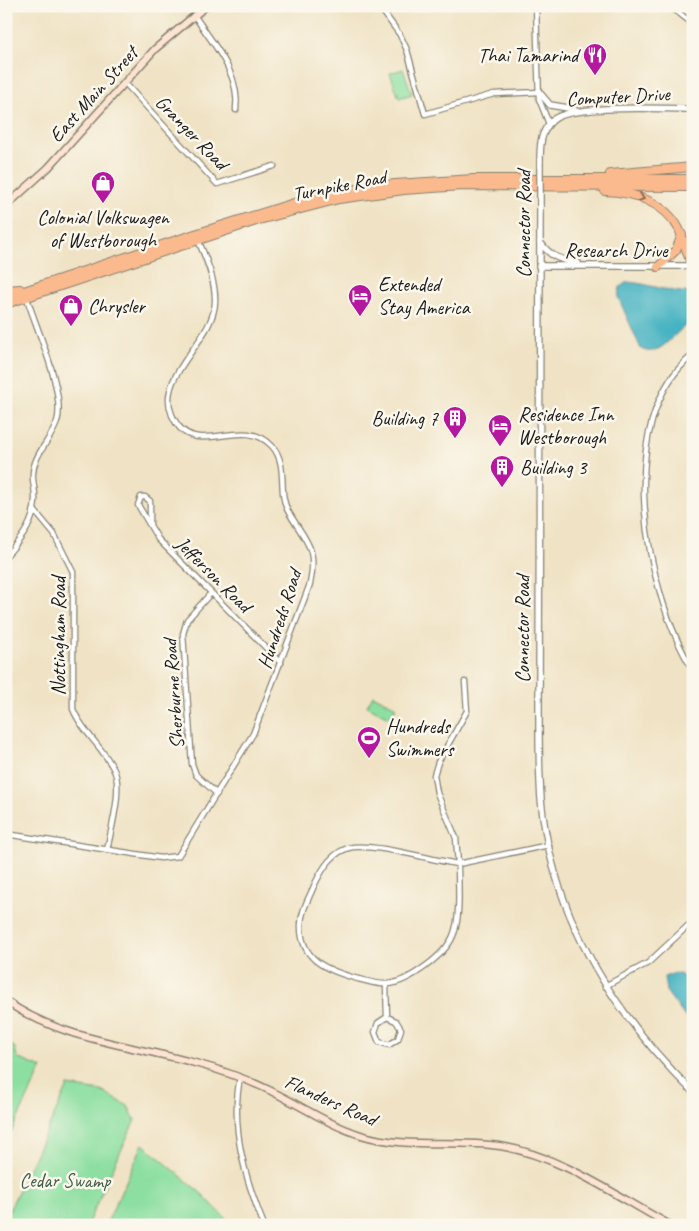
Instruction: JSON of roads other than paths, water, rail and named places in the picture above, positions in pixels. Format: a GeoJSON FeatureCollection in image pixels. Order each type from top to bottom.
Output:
{"type":"FeatureCollection","features":[{"type":"Feature","properties":{"kind":"highway"},"geometry":{"type":"LineString","coordinates":[[591,178],[603,174],[693,167]]}},
{"type":"Feature","properties":{"kind":"highway","name":"Turnpike Road"},"geometry":{"type":"LineString","coordinates":[[6,297],[294,203],[343,191],[394,184],[474,179],[693,179]]}},
{"type":"Feature","properties":{"kind":"highway","name":"Turnpike Road"},"geometry":{"type":"LineString","coordinates":[[6,304],[293,210],[377,193],[462,186],[693,187]]}},
{"type":"Feature","properties":{"kind":"highway"},"geometry":{"type":"LineString","coordinates":[[576,186],[590,190],[623,193],[650,201],[667,213],[682,235],[692,265]]}},
{"type":"Feature","properties":{"kind":"highway"},"geometry":{"type":"LineString","coordinates":[[658,267],[676,250],[682,235]]}},
{"type":"Feature","properties":{"kind":"highway"},"geometry":{"type":"LineString","coordinates":[[6,290],[34,288]]}},
{"type":"Feature","properties":{"kind":"main road","name":"East Main Street"},"geometry":{"type":"LineString","coordinates":[[6,206],[52,164],[88,127],[124,82],[163,41],[206,6]]}},
{"type":"Feature","properties":{"kind":"main road","name":"Flanders Road"},"geometry":{"type":"LineString","coordinates":[[6,1001],[30,1015],[68,1030],[195,1063],[240,1078],[362,1136],[407,1143],[498,1146],[532,1154],[577,1173],[670,1225]]}},
{"type":"Feature","properties":{"kind":"street"},"geometry":{"type":"LineString","coordinates":[[379,6],[403,42],[416,77],[425,114],[494,94],[539,92]]}},
{"type":"Feature","properties":{"kind":"street"},"geometry":{"type":"LineString","coordinates":[[536,6],[539,92],[541,107],[549,124]]}},
{"type":"Feature","properties":{"kind":"street"},"geometry":{"type":"LineString","coordinates":[[644,6],[662,8],[670,6],[693,24]]}},
{"type":"Feature","properties":{"kind":"street"},"geometry":{"type":"LineString","coordinates":[[194,15],[234,77],[237,89],[236,110]]}},
{"type":"Feature","properties":{"kind":"street","name":"Granger Road"},"geometry":{"type":"LineString","coordinates":[[124,82],[216,184],[274,166]]}},
{"type":"Feature","properties":{"kind":"street"},"geometry":{"type":"LineString","coordinates":[[539,92],[544,100],[554,107],[588,110]]}},
{"type":"Feature","properties":{"kind":"street","name":"Computer Drive"},"geometry":{"type":"LineString","coordinates":[[549,124],[561,114],[588,110],[693,109]]}},
{"type":"Feature","properties":{"kind":"street","name":"Connector Road"},"geometry":{"type":"LineString","coordinates":[[549,124],[541,138],[540,162],[538,720],[541,800],[548,845],[568,910],[605,986],[644,1042],[693,1092]]}},
{"type":"Feature","properties":{"kind":"street","name":"Hundreds Road"},"geometry":{"type":"LineString","coordinates":[[6,834],[161,858],[178,856],[253,734],[310,584],[312,562],[307,540],[283,501],[282,467],[279,456],[272,446],[253,435],[242,432],[208,439],[192,435],[178,425],[169,404],[173,382],[213,313],[214,291],[198,240]]}},
{"type":"Feature","properties":{"kind":"street"},"geometry":{"type":"LineString","coordinates":[[540,240],[551,255],[560,260],[592,266]]}},
{"type":"Feature","properties":{"kind":"street","name":"Research Drive"},"geometry":{"type":"LineString","coordinates":[[539,266],[658,267],[692,265]]}},
{"type":"Feature","properties":{"kind":"street"},"geometry":{"type":"LineString","coordinates":[[6,556],[28,528],[34,510],[33,473],[35,462],[57,422],[59,399],[27,298]]}},
{"type":"Feature","properties":{"kind":"street"},"geometry":{"type":"LineString","coordinates":[[693,355],[673,373],[661,396],[648,437],[645,477],[647,520],[655,573],[669,622],[693,670]]}},
{"type":"Feature","properties":{"kind":"street","name":"Jefferson Road"},"geometry":{"type":"LineString","coordinates":[[150,524],[150,501],[145,497],[141,497],[138,505],[158,539],[281,663]]}},
{"type":"Feature","properties":{"kind":"street","name":"Nottingham Road"},"geometry":{"type":"LineString","coordinates":[[34,510],[54,534],[73,572],[73,709],[78,719],[112,766],[117,781],[107,850]]}},
{"type":"Feature","properties":{"kind":"street","name":"Sherburne Road"},"geometry":{"type":"LineString","coordinates":[[211,593],[186,620],[183,634],[192,764],[196,775],[217,794]]}},
{"type":"Feature","properties":{"kind":"street"},"geometry":{"type":"LineString","coordinates":[[466,682],[467,711],[438,762],[434,775],[437,792],[456,838],[458,864],[456,924],[450,943],[443,951],[407,978],[386,985],[329,970],[310,956],[304,946],[301,924],[302,914],[324,868],[334,855],[345,849],[354,847],[458,864],[548,845]]}},
{"type":"Feature","properties":{"kind":"street"},"geometry":{"type":"LineString","coordinates":[[605,986],[648,963],[693,921]]}},
{"type":"Feature","properties":{"kind":"street"},"geometry":{"type":"LineString","coordinates":[[386,985],[387,1017]]}},
{"type":"Feature","properties":{"kind":"street"},"geometry":{"type":"LineString","coordinates":[[387,1017],[396,1022],[400,1029],[398,1039],[389,1045],[379,1042],[375,1032],[378,1022],[387,1017]]}},
{"type":"Feature","properties":{"kind":"street"},"geometry":{"type":"LineString","coordinates":[[240,1078],[236,1103],[241,1149],[252,1194],[264,1225]]}},
{"type":"Feature","properties":{"kind":"water"},"geometry":{"type":"Polygon","coordinates":[[[627,282],[676,291],[693,292],[693,321],[662,347],[648,351],[641,349],[618,297],[620,287],[627,282]]]}},
{"type":"Feature","properties":{"kind":"water"},"geometry":{"type":"Polygon","coordinates":[[[675,973],[682,975],[689,989],[693,1011],[693,1016],[690,1018],[685,1017],[666,991],[664,977],[675,973]]]}},
{"type":"Feature","properties":{"kind":"place","name":"Thai Tamarind"},"geometry":{"type":"Point","coordinates":[595,76]}},
{"type":"Feature","properties":{"kind":"place","name":"Colonial Volkswagen of Westborough"},"geometry":{"type":"Point","coordinates":[103,204]}},
{"type":"Feature","properties":{"kind":"place","name":"Extended Stay America"},"geometry":{"type":"Point","coordinates":[360,317]}},
{"type":"Feature","properties":{"kind":"place","name":"Chrysler"},"geometry":{"type":"Point","coordinates":[71,327]}},
{"type":"Feature","properties":{"kind":"place","name":"Building 7"},"geometry":{"type":"Point","coordinates":[455,439]}},
{"type":"Feature","properties":{"kind":"place","name":"Residence Inn Westborough"},"geometry":{"type":"Point","coordinates":[500,447]}},
{"type":"Feature","properties":{"kind":"place","name":"Building 3"},"geometry":{"type":"Point","coordinates":[502,488]}},
{"type":"Feature","properties":{"kind":"place","name":"Hundreds Swimmers"},"geometry":{"type":"Point","coordinates":[369,759]}},
{"type":"Feature","properties":{"kind":"park label","name":"Cedar Swamp"},"geometry":{"type":"Point","coordinates":[65,1180]}}]}
